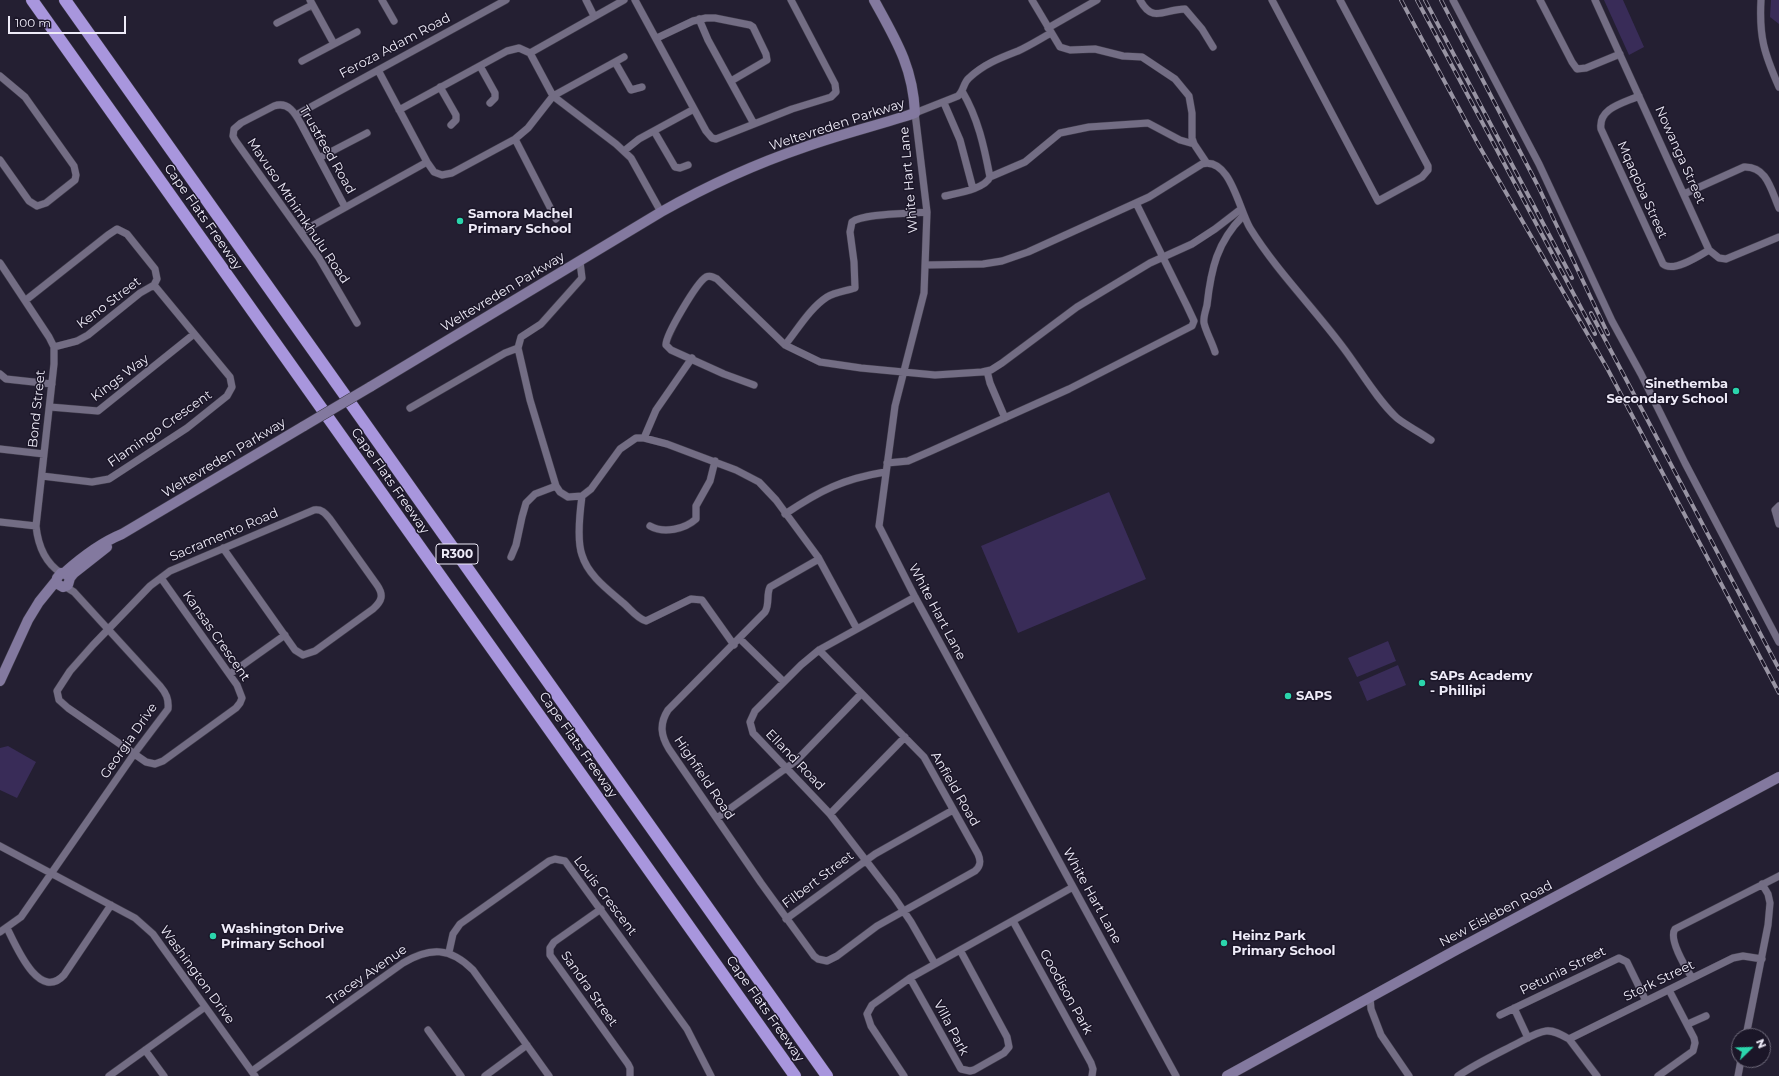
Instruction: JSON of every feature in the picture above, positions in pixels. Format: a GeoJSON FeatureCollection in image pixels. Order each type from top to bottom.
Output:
{"type":"FeatureCollection","features":[{"type":"Feature","properties":{"kind":"highway","name":"Cape Flats Freeway"},"geometry":{"type":"LineString","coordinates":[[32,0],[795,1076]]}},
{"type":"Feature","properties":{"kind":"highway","name":"Cape Flats Freeway"},"geometry":{"type":"LineString","coordinates":[[64,0],[827,1076]]}},
{"type":"Feature","properties":{"kind":"street"},"geometry":{"type":"LineString","coordinates":[[382,0],[394,21]]}},
{"type":"Feature","properties":{"kind":"street","name":"Feroza Adam Road"},"geometry":{"type":"LineString","coordinates":[[296,115],[506,0]]}},
{"type":"Feature","properties":{"kind":"street"},"geometry":{"type":"LineString","coordinates":[[586,0],[594,16]]}},
{"type":"Feature","properties":{"kind":"street"},"geometry":{"type":"LineString","coordinates":[[530,53],[624,0]]}},
{"type":"Feature","properties":{"kind":"street"},"geometry":{"type":"LineString","coordinates":[[635,0],[657,38],[706,131],[712,138],[721,138],[792,109],[831,96],[836,92],[835,84],[791,0]]}},
{"type":"Feature","properties":{"kind":"street"},"geometry":{"type":"LineString","coordinates":[[874,0],[905,58],[912,84],[915,113],[944,103],[958,96],[966,81],[983,67],[995,60],[1027,47],[1049,30],[1097,0]]}},
{"type":"Feature","properties":{"kind":"street"},"geometry":{"type":"LineString","coordinates":[[1032,0],[1060,47],[1070,50],[1095,49],[1123,56],[1142,57],[1175,79],[1189,96],[1192,113],[1191,132],[1194,144],[1206,162]]}},
{"type":"Feature","properties":{"kind":"street"},"geometry":{"type":"LineString","coordinates":[[1140,0],[1146,10],[1153,14],[1184,9],[1202,29],[1213,47]]}},
{"type":"Feature","properties":{"kind":"street"},"geometry":{"type":"LineString","coordinates":[[1272,0],[1378,201],[1422,177],[1428,170],[1428,166],[1340,0]]}},
{"type":"Feature","properties":{"kind":"street"},"geometry":{"type":"LineString","coordinates":[[1453,0],[1540,164],[1612,321],[1642,374],[1685,463],[1779,642]]}},
{"type":"Feature","properties":{"kind":"street"},"geometry":{"type":"LineString","coordinates":[[1540,0],[1577,69],[1586,68],[1620,54]]}},
{"type":"Feature","properties":{"kind":"street","name":"Nowanga Street"},"geometry":{"type":"LineString","coordinates":[[1595,0],[1709,250]]}},
{"type":"Feature","properties":{"kind":"street"},"geometry":{"type":"LineString","coordinates":[[1761,0],[1761,38],[1767,59],[1779,87]]}},
{"type":"Feature","properties":{"kind":"street"},"geometry":{"type":"LineString","coordinates":[[277,23],[312,2],[334,44]]}},
{"type":"Feature","properties":{"kind":"street"},"geometry":{"type":"LineString","coordinates":[[657,38],[699,19],[715,18],[750,25],[753,27],[763,47],[767,60],[731,81]]}},
{"type":"Feature","properties":{"kind":"street"},"geometry":{"type":"LineString","coordinates":[[699,19],[708,40],[754,124]]}},
{"type":"Feature","properties":{"kind":"street"},"geometry":{"type":"LineString","coordinates":[[302,61],[357,32]]}},
{"type":"Feature","properties":{"kind":"street"},"geometry":{"type":"LineString","coordinates":[[399,110],[480,66],[519,48],[530,53],[553,96],[624,151],[638,170],[661,212]]}},
{"type":"Feature","properties":{"kind":"street"},"geometry":{"type":"LineString","coordinates":[[378,70],[426,162],[434,172],[442,175],[452,173],[515,139],[528,128],[553,96],[624,57]]}},
{"type":"Feature","properties":{"kind":"street"},"geometry":{"type":"LineString","coordinates":[[615,62],[631,90],[642,87]]}},
{"type":"Feature","properties":{"kind":"street"},"geometry":{"type":"LineString","coordinates":[[480,66],[495,95],[490,103]]}},
{"type":"Feature","properties":{"kind":"street"},"geometry":{"type":"LineString","coordinates":[[0,76],[24,97],[74,166],[76,175],[75,180],[46,203],[37,206],[29,201],[0,160]]}},
{"type":"Feature","properties":{"kind":"street"},"geometry":{"type":"LineString","coordinates":[[440,87],[456,115],[456,120],[451,125]]}},
{"type":"Feature","properties":{"kind":"street"},"geometry":{"type":"LineString","coordinates":[[962,91],[970,105],[979,127],[990,177]]}},
{"type":"Feature","properties":{"kind":"street","name":"Mqaqoba Street"},"geometry":{"type":"LineString","coordinates":[[1639,96],[1609,110],[1602,119],[1601,130],[1663,264],[1667,267],[1674,267],[1709,250]]}},
{"type":"Feature","properties":{"kind":"street"},"geometry":{"type":"LineString","coordinates":[[944,103],[960,140],[973,189]]}},
{"type":"Feature","properties":{"kind":"street","name":"Trustfeed Road"},"geometry":{"type":"LineString","coordinates":[[233,132],[234,129],[241,123],[274,106],[279,104],[286,105],[296,115],[345,207]]}},
{"type":"Feature","properties":{"kind":"street"},"geometry":{"type":"LineString","coordinates":[[624,151],[632,144],[694,109]]}},
{"type":"Feature","properties":{"kind":"street","name":"Weltevreden Parkway"},"geometry":{"type":"LineString","coordinates":[[0,682],[34,610],[92,550],[108,540],[122,534],[370,387],[661,212],[722,181],[804,147],[915,113]]}},
{"type":"Feature","properties":{"kind":"street","name":"White Hart Lane"},"geometry":{"type":"LineString","coordinates":[[915,113],[927,212],[924,293],[895,406],[886,463],[879,526],[915,597],[1176,1076]]}},
{"type":"Feature","properties":{"kind":"street"},"geometry":{"type":"LineString","coordinates":[[945,196],[973,189],[987,182],[990,177],[1025,162],[1060,133],[1089,127],[1148,123],[1176,138],[1194,144]]}},
{"type":"Feature","properties":{"kind":"street"},"geometry":{"type":"LineString","coordinates":[[654,131],[675,167],[680,168],[688,165]]}},
{"type":"Feature","properties":{"kind":"street","name":"Mavuso Mthimkhulu Road"},"geometry":{"type":"LineString","coordinates":[[233,132],[235,140],[327,270],[357,323]]}},
{"type":"Feature","properties":{"kind":"street"},"geometry":{"type":"LineString","coordinates":[[319,158],[367,133]]}},
{"type":"Feature","properties":{"kind":"street"},"geometry":{"type":"LineString","coordinates":[[515,139],[556,219]]}},
{"type":"Feature","properties":{"kind":"street"},"geometry":{"type":"LineString","coordinates":[[301,232],[426,162]]}},
{"type":"Feature","properties":{"kind":"street"},"geometry":{"type":"LineString","coordinates":[[926,265],[978,264],[1020,256],[1056,241],[1155,194],[1196,166],[1206,162],[1215,164],[1221,168],[1242,212],[1268,254],[1314,313],[1342,346],[1398,419],[1431,440]]}},
{"type":"Feature","properties":{"kind":"street"},"geometry":{"type":"LineString","coordinates":[[1684,194],[1744,167],[1751,167],[1757,168],[1764,175],[1779,208]]}},
{"type":"Feature","properties":{"kind":"street"},"geometry":{"type":"LineString","coordinates":[[1136,203],[1192,317],[1194,323],[1192,326]]}},
{"type":"Feature","properties":{"kind":"street"},"geometry":{"type":"LineString","coordinates":[[785,345],[806,318],[822,301],[833,294],[855,288],[854,262],[850,232],[852,222],[859,219],[873,217],[927,212]]}},
{"type":"Feature","properties":{"kind":"street"},"geometry":{"type":"LineString","coordinates":[[754,385],[724,374],[692,358],[671,350],[666,345],[666,341],[700,282],[709,276],[724,284],[785,345],[820,362],[904,373],[954,375],[987,371],[1002,363],[1077,307],[1163,256],[1200,239],[1242,212]]}},
{"type":"Feature","properties":{"kind":"street"},"geometry":{"type":"LineString","coordinates":[[1215,352],[1204,323],[1208,289],[1215,259],[1242,212]]}},
{"type":"Feature","properties":{"kind":"street"},"geometry":{"type":"LineString","coordinates":[[26,300],[108,234],[117,230],[127,234],[155,269],[157,279],[154,285]]}},
{"type":"Feature","properties":{"kind":"street"},"geometry":{"type":"LineString","coordinates":[[1709,250],[1719,258],[1726,259],[1779,237]]}},
{"type":"Feature","properties":{"kind":"street"},"geometry":{"type":"LineString","coordinates":[[580,262],[582,278],[540,324],[521,337],[518,348],[530,400],[556,486],[560,492],[568,497],[582,496],[591,489],[620,449],[636,438],[644,438],[715,461],[759,482],[768,490],[821,562],[857,629]]}},
{"type":"Feature","properties":{"kind":"street","name":"Bond Street"},"geometry":{"type":"LineString","coordinates":[[0,263],[44,326],[54,346],[50,408],[36,526],[40,548],[63,580]]}},
{"type":"Feature","properties":{"kind":"street","name":"Flamingo Crescent"},"geometry":{"type":"LineString","coordinates":[[42,476],[92,482],[109,478],[187,428],[227,396],[232,387],[230,377],[154,285]]}},
{"type":"Feature","properties":{"kind":"street","name":"Keno Street"},"geometry":{"type":"LineString","coordinates":[[54,346],[78,340],[88,335],[140,293],[154,285]]}},
{"type":"Feature","properties":{"kind":"street"},"geometry":{"type":"LineString","coordinates":[[886,463],[916,458],[1069,389],[1192,326],[1204,323]]}},
{"type":"Feature","properties":{"kind":"street","name":"Kings Way"},"geometry":{"type":"LineString","coordinates":[[50,408],[98,411],[194,334]]}},
{"type":"Feature","properties":{"kind":"street"},"geometry":{"type":"LineString","coordinates":[[410,408],[505,353],[518,348]]}},
{"type":"Feature","properties":{"kind":"street"},"geometry":{"type":"LineString","coordinates":[[644,438],[656,410],[692,358]]}},
{"type":"Feature","properties":{"kind":"street"},"geometry":{"type":"LineString","coordinates":[[987,371],[990,383],[1005,418]]}},
{"type":"Feature","properties":{"kind":"street"},"geometry":{"type":"LineString","coordinates":[[0,374],[6,378],[52,384]]}},
{"type":"Feature","properties":{"kind":"street"},"geometry":{"type":"LineString","coordinates":[[0,449],[44,454]]}},
{"type":"Feature","properties":{"kind":"street"},"geometry":{"type":"LineString","coordinates":[[650,526],[658,530],[669,530],[686,525],[696,519],[696,506],[710,481],[715,461]]}},
{"type":"Feature","properties":{"kind":"street"},"geometry":{"type":"LineString","coordinates":[[785,514],[817,494],[842,482],[856,477],[886,472]]}},
{"type":"Feature","properties":{"kind":"street"},"geometry":{"type":"LineString","coordinates":[[510,557],[516,545],[526,503],[535,494],[556,486]]}},
{"type":"Feature","properties":{"kind":"street"},"geometry":{"type":"LineString","coordinates":[[582,496],[579,542],[582,556],[600,583],[628,606],[640,619],[646,621],[691,599],[702,600],[737,642],[784,682]]}},
{"type":"Feature","properties":{"kind":"street"},"geometry":{"type":"LineString","coordinates":[[1779,506],[1775,510],[1779,524]]}},
{"type":"Feature","properties":{"kind":"street","name":"Sacramento Road"},"geometry":{"type":"LineString","coordinates":[[134,754],[63,704],[57,696],[59,686],[70,671],[141,595],[161,578],[182,565],[314,510],[321,510],[330,519],[377,585],[382,597],[373,609],[311,653],[303,655],[299,653],[285,635]]}},
{"type":"Feature","properties":{"kind":"street"},"geometry":{"type":"LineString","coordinates":[[0,522],[36,526]]}},
{"type":"Feature","properties":{"kind":"street"},"geometry":{"type":"LineString","coordinates":[[223,548],[285,635],[230,674]]}},
{"type":"Feature","properties":{"kind":"street","name":"Highfield Road"},"geometry":{"type":"LineString","coordinates":[[761,883],[664,741],[661,728],[664,716],[668,710],[737,642],[765,612],[768,608],[768,589],[770,586],[821,562]]}},
{"type":"Feature","properties":{"kind":"street","name":"Kansas Crescent"},"geometry":{"type":"LineString","coordinates":[[134,754],[151,764],[159,763],[236,708],[242,698],[241,692],[230,674],[161,578]]}},
{"type":"Feature","properties":{"kind":"street","name":"Georgia Drive"},"geometry":{"type":"LineString","coordinates":[[0,932],[21,918],[134,754],[168,709],[168,698],[160,686],[63,580]]}},
{"type":"Feature","properties":{"kind":"street","name":"Elland Road"},"geometry":{"type":"LineString","coordinates":[[915,597],[819,650],[755,711],[750,722],[753,733],[830,814],[904,911],[935,964]]}},
{"type":"Feature","properties":{"kind":"street","name":"Anfield Road"},"geometry":{"type":"LineString","coordinates":[[819,650],[924,757],[978,854],[980,863],[979,868],[904,911]]}},
{"type":"Feature","properties":{"kind":"street"},"geometry":{"type":"LineString","coordinates":[[717,818],[787,768],[861,694]]}},
{"type":"Feature","properties":{"kind":"street"},"geometry":{"type":"LineString","coordinates":[[830,814],[905,737]]}},
{"type":"Feature","properties":{"kind":"street","name":"New Eisleben Road"},"geometry":{"type":"LineString","coordinates":[[1227,1076],[1366,999],[1778,778]]}},
{"type":"Feature","properties":{"kind":"street","name":"Filbert Street"},"geometry":{"type":"LineString","coordinates":[[786,919],[865,860],[953,810]]}},
{"type":"Feature","properties":{"kind":"street","name":"Washington Drive"},"geometry":{"type":"LineString","coordinates":[[0,846],[135,918],[153,934],[254,1074]]}},
{"type":"Feature","properties":{"kind":"street","name":"Louis Crescent"},"geometry":{"type":"LineString","coordinates":[[450,952],[453,934],[460,924],[542,865],[555,859],[560,859],[569,864],[686,1029],[711,1076]]}},
{"type":"Feature","properties":{"kind":"street"},"geometry":{"type":"LineString","coordinates":[[1692,978],[1674,942],[1674,931],[1678,927],[1779,876]]}},
{"type":"Feature","properties":{"kind":"street","name":"Filbert Street"},"geometry":{"type":"LineString","coordinates":[[761,883],[814,956],[818,959],[827,961],[838,956],[877,926],[904,911]]}},
{"type":"Feature","properties":{"kind":"street"},"geometry":{"type":"LineString","coordinates":[[1748,1028],[1768,925],[1770,903],[1768,894],[1762,884]]}},
{"type":"Feature","properties":{"kind":"street"},"geometry":{"type":"LineString","coordinates":[[904,1076],[871,1026],[867,1014],[872,1005],[910,978],[1073,887]]}},
{"type":"Feature","properties":{"kind":"street"},"geometry":{"type":"LineString","coordinates":[[7,928],[33,972],[43,981],[52,983],[64,975],[111,905]]}},
{"type":"Feature","properties":{"kind":"street","name":"Sandra Street"},"geometry":{"type":"LineString","coordinates":[[601,909],[554,942],[550,948],[550,955],[628,1064],[630,1068],[630,1076]]}},
{"type":"Feature","properties":{"kind":"street","name":"Goodison Park"},"geometry":{"type":"LineString","coordinates":[[1013,921],[1091,1063],[1093,1069],[1092,1076]]}},
{"type":"Feature","properties":{"kind":"street","name":"Villa Park"},"geometry":{"type":"LineString","coordinates":[[910,978],[961,1069],[970,1071],[974,1070],[1004,1053],[1009,1047],[1007,1037],[960,950]]}},
{"type":"Feature","properties":{"kind":"street","name":"Tracey Avenue"},"geometry":{"type":"LineString","coordinates":[[254,1074],[403,963],[423,953],[433,951],[450,952]]}},
{"type":"Feature","properties":{"kind":"street"},"geometry":{"type":"LineString","coordinates":[[450,952],[473,970],[549,1076]]}},
{"type":"Feature","properties":{"kind":"street","name":"Stork Street"},"geometry":{"type":"LineString","coordinates":[[1569,1039],[1737,956],[1762,959]]}},
{"type":"Feature","properties":{"kind":"street","name":"Petunia Street"},"geometry":{"type":"LineString","coordinates":[[1500,1015],[1619,958],[1623,959],[1630,967],[1646,1001]]}},
{"type":"Feature","properties":{"kind":"street"},"geometry":{"type":"LineString","coordinates":[[1658,1076],[1693,1050],[1695,1043],[1688,1024],[1669,990]]}},
{"type":"Feature","properties":{"kind":"street"},"geometry":{"type":"LineString","coordinates":[[1366,999],[1381,1035],[1409,1076]]}},
{"type":"Feature","properties":{"kind":"street"},"geometry":{"type":"LineString","coordinates":[[109,1076],[205,1007]]}},
{"type":"Feature","properties":{"kind":"street","name":"Petunia Street"},"geometry":{"type":"LineString","coordinates":[[1514,1008],[1528,1038]]}},
{"type":"Feature","properties":{"kind":"street"},"geometry":{"type":"LineString","coordinates":[[1688,1024],[1706,1016]]}},
{"type":"Feature","properties":{"kind":"street"},"geometry":{"type":"LineString","coordinates":[[428,1030],[461,1076]]}},
{"type":"Feature","properties":{"kind":"street"},"geometry":{"type":"LineString","coordinates":[[1458,1076],[1481,1062],[1528,1038],[1542,1032],[1551,1031],[1564,1035],[1569,1039],[1597,1076]]}},
{"type":"Feature","properties":{"kind":"street"},"geometry":{"type":"LineString","coordinates":[[484,1076],[527,1045]]}},
{"type":"Feature","properties":{"kind":"street"},"geometry":{"type":"LineString","coordinates":[[145,1050],[164,1076]]}},
{"type":"Feature","properties":{"kind":"shaded area"},"geometry":{"type":"Polygon","coordinates":[[[1604,0],[1623,0],[1644,47],[1629,55],[1604,0]]]}},
{"type":"Feature","properties":{"kind":"shaded area"},"geometry":{"type":"Polygon","coordinates":[[[1771,0],[1779,0],[1779,24],[1770,17],[1771,0]]]}},
{"type":"Feature","properties":{"kind":"shaded area"},"geometry":{"type":"Polygon","coordinates":[[[1109,492],[1146,579],[1018,633],[981,546],[1109,492]]]}},
{"type":"Feature","properties":{"kind":"shaded area"},"geometry":{"type":"Polygon","coordinates":[[[1388,641],[1396,661],[1357,677],[1348,658],[1388,641]]]}},
{"type":"Feature","properties":{"kind":"shaded area"},"geometry":{"type":"Polygon","coordinates":[[[1398,665],[1406,685],[1367,701],[1359,682],[1398,665]]]}},
{"type":"Feature","properties":{"kind":"shaded area"},"geometry":{"type":"Polygon","coordinates":[[[8,746],[36,762],[17,798],[0,790],[0,748],[8,746]]]}},
{"type":"Feature","properties":{"kind":"railway"},"geometry":{"type":"LineString","coordinates":[[1401,0],[1478,144],[1607,368],[1779,693]]}},
{"type":"Feature","properties":{"kind":"railway"},"geometry":{"type":"LineString","coordinates":[[1417,0],[1595,334]]}},
{"type":"Feature","properties":{"kind":"railway"},"geometry":{"type":"LineString","coordinates":[[1425,0],[1572,278]]}},
{"type":"Feature","properties":{"kind":"railway"},"geometry":{"type":"LineString","coordinates":[[1441,0],[1538,186],[1608,334]]}},
{"type":"Feature","properties":{"kind":"railway"},"geometry":{"type":"LineString","coordinates":[[1591,313],[1779,669]]}},
{"type":"Feature","properties":{"kind":"place","name":"Samora Machel Primary School"},"geometry":{"type":"Point","coordinates":[460,221]}},
{"type":"Feature","properties":{"kind":"place","name":"Sinethemba Secondary School"},"geometry":{"type":"Point","coordinates":[1736,391]}},
{"type":"Feature","properties":{"kind":"place","name":"SAPs Academy - Phillipi"},"geometry":{"type":"Point","coordinates":[1422,683]}},
{"type":"Feature","properties":{"kind":"place","name":"SAPS"},"geometry":{"type":"Point","coordinates":[1288,696]}},
{"type":"Feature","properties":{"kind":"place","name":"Washington Drive Primary School"},"geometry":{"type":"Point","coordinates":[213,936]}},
{"type":"Feature","properties":{"kind":"place","name":"Heinz Park Primary School"},"geometry":{"type":"Point","coordinates":[1224,943]}}]}
